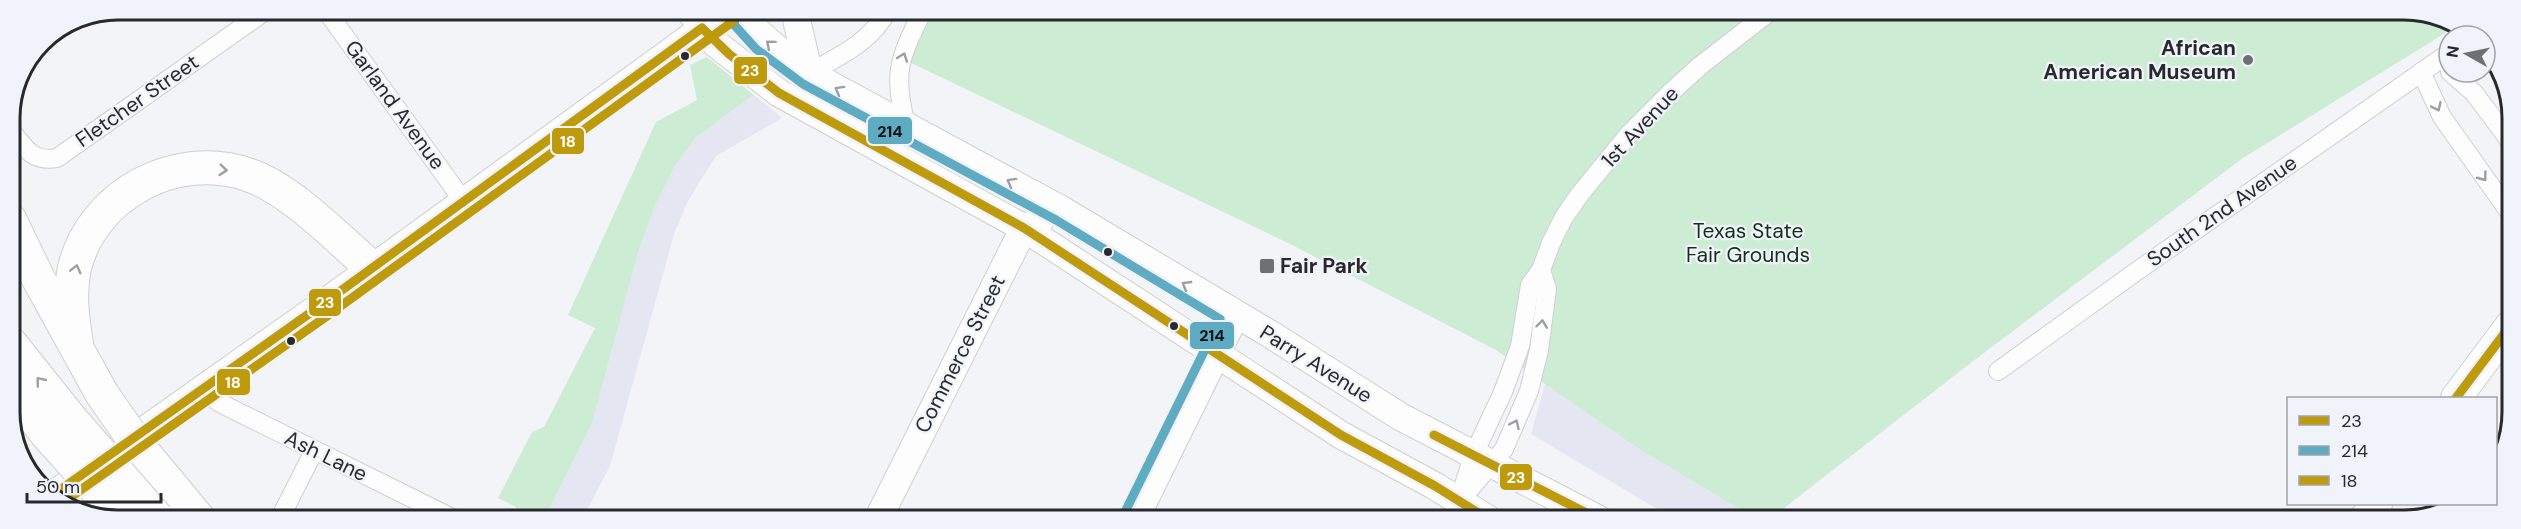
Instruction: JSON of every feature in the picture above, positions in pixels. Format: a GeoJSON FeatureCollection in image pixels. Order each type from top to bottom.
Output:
{"type":"FeatureCollection","features":[{"type":"Feature","properties":{"kind":"highway"},"geometry":{"type":"LineString","coordinates":[[77,347],[71,308],[74,270],[83,244],[94,224],[121,197],[139,183],[163,174],[193,168],[226,170],[249,175],[266,183],[299,206],[372,268]]}},
{"type":"Feature","properties":{"kind":"highway"},"geometry":{"type":"LineString","coordinates":[[20,241],[102,394],[140,447],[191,510]]}},
{"type":"Feature","properties":{"kind":"highway"},"geometry":{"type":"LineString","coordinates":[[20,364],[50,430],[98,508]]}},
{"type":"Feature","properties":{"kind":"highway"},"geometry":{"type":"LineString","coordinates":[[20,397],[115,510]]}},
{"type":"Feature","properties":{"kind":"highway"},"geometry":{"type":"LineString","coordinates":[[20,416],[50,430],[147,510]]}},
{"type":"Feature","properties":{"kind":"main road"},"geometry":{"type":"LineString","coordinates":[[60,490],[464,202],[695,20]]}},
{"type":"Feature","properties":{"kind":"main road"},"geometry":{"type":"LineString","coordinates":[[697,20],[729,54],[779,93],[1024,228],[1455,510]]}},
{"type":"Feature","properties":{"kind":"main road","name":"Parry Avenue"},"geometry":{"type":"LineString","coordinates":[[746,20],[764,40],[809,73],[1062,210],[1236,314],[1401,417],[1580,510]]}},
{"type":"Feature","properties":{"kind":"main road"},"geometry":{"type":"LineString","coordinates":[[797,20],[809,73]]}},
{"type":"Feature","properties":{"kind":"main road"},"geometry":{"type":"LineString","coordinates":[[1024,228],[1062,210]]}},
{"type":"Feature","properties":{"kind":"main road","name":"Commerce Street"},"geometry":{"type":"LineString","coordinates":[[883,510],[1024,228]]}},
{"type":"Feature","properties":{"kind":"main road"},"geometry":{"type":"LineString","coordinates":[[1139,510],[1236,314]]}},
{"type":"Feature","properties":{"kind":"main road"},"geometry":{"type":"LineString","coordinates":[[2457,397],[2502,337]]}},
{"type":"Feature","properties":{"kind":"street","name":"Fletcher Street"},"geometry":{"type":"LineString","coordinates":[[20,140],[34,156],[44,160],[57,158],[252,20]]}},
{"type":"Feature","properties":{"kind":"street","name":"Garland Avenue"},"geometry":{"type":"LineString","coordinates":[[333,20],[464,202]]}},
{"type":"Feature","properties":{"kind":"street"},"geometry":{"type":"LineString","coordinates":[[809,73],[863,42],[882,20]]}},
{"type":"Feature","properties":{"kind":"street"},"geometry":{"type":"LineString","coordinates":[[906,125],[900,99],[898,69],[920,20]]}},
{"type":"Feature","properties":{"kind":"street","name":"1st Avenue"},"geometry":{"type":"LineString","coordinates":[[1455,510],[1482,460],[1504,448],[1524,404],[1539,350],[1546,289],[1541,270],[1564,217],[1630,134],[1670,93],[1701,65],[1759,20]]}},
{"type":"Feature","properties":{"kind":"street","name":"South 2nd Avenue"},"geometry":{"type":"LineString","coordinates":[[1998,371],[2421,72],[2437,67]]}},
{"type":"Feature","properties":{"kind":"street"},"geometry":{"type":"LineString","coordinates":[[2421,72],[2442,117],[2502,202]]}},
{"type":"Feature","properties":{"kind":"street"},"geometry":{"type":"LineString","coordinates":[[2465,84],[2502,130]]}},
{"type":"Feature","properties":{"kind":"street","name":"Ash Lane"},"geometry":{"type":"LineString","coordinates":[[206,387],[218,402],[436,510]]}},
{"type":"Feature","properties":{"kind":"street"},"geometry":{"type":"LineString","coordinates":[[284,510],[314,451]]}},
{"type":"Feature","properties":{"kind":"shaded area"},"geometry":{"type":"Polygon","coordinates":[[[754,95],[782,118],[716,156],[700,181],[687,203],[674,234],[610,466],[587,510],[549,510],[592,424],[639,249],[655,206],[674,168],[695,138],[754,95]]]}},
{"type":"Feature","properties":{"kind":"shaded area"},"geometry":{"type":"Polygon","coordinates":[[[1545,384],[1636,447],[1741,510],[1659,510],[1531,434],[1545,384]]]}},
{"type":"Feature","properties":{"kind":"green space","name":"Texas State Fair Grounds"},"geometry":{"type":"Polygon","coordinates":[[[928,20],[2404,20],[2423,21],[2437,26],[2437,38],[2243,158],[1968,365],[1782,510],[1741,510],[1636,447],[1496,350],[1288,243],[909,62],[928,20]]]}},
{"type":"Feature","properties":{"kind":"green space"},"geometry":{"type":"Polygon","coordinates":[[[707,57],[754,95],[695,138],[674,168],[655,206],[639,249],[592,424],[549,510],[515,510],[516,507],[498,498],[532,432],[544,427],[595,328],[568,315],[656,122],[697,100],[690,65],[707,57]]]}},
{"type":"Feature","properties":{"kind":"transit line","name":"214"},"geometry":{"type":"LineString","coordinates":[[730,20],[756,49],[803,84],[1056,220],[1220,319],[1126,510]]}},
{"type":"Feature","properties":{"kind":"transit line","name":"18"},"geometry":{"type":"LineString","coordinates":[[71,497],[327,316],[735,20]]}},
{"type":"Feature","properties":{"kind":"transit line","name":"23"},"geometry":{"type":"LineString","coordinates":[[60,490],[320,306],[702,28],[729,54],[779,93],[1024,228],[1341,435],[1435,486],[1474,510]]}},
{"type":"Feature","properties":{"kind":"transit line","name":"23"},"geometry":{"type":"LineString","coordinates":[[2457,397],[2502,337]]}},
{"type":"Feature","properties":{"kind":"transit line","name":"23"},"geometry":{"type":"LineString","coordinates":[[1434,435],[1580,510]]}},
{"type":"Feature","properties":{"kind":"place","name":"African American Museum"},"geometry":{"type":"Point","coordinates":[2248,60]}},
{"type":"Feature","properties":{"kind":"place","name":"Fair Park"},"geometry":{"type":"Point","coordinates":[1267,266]}}]}
